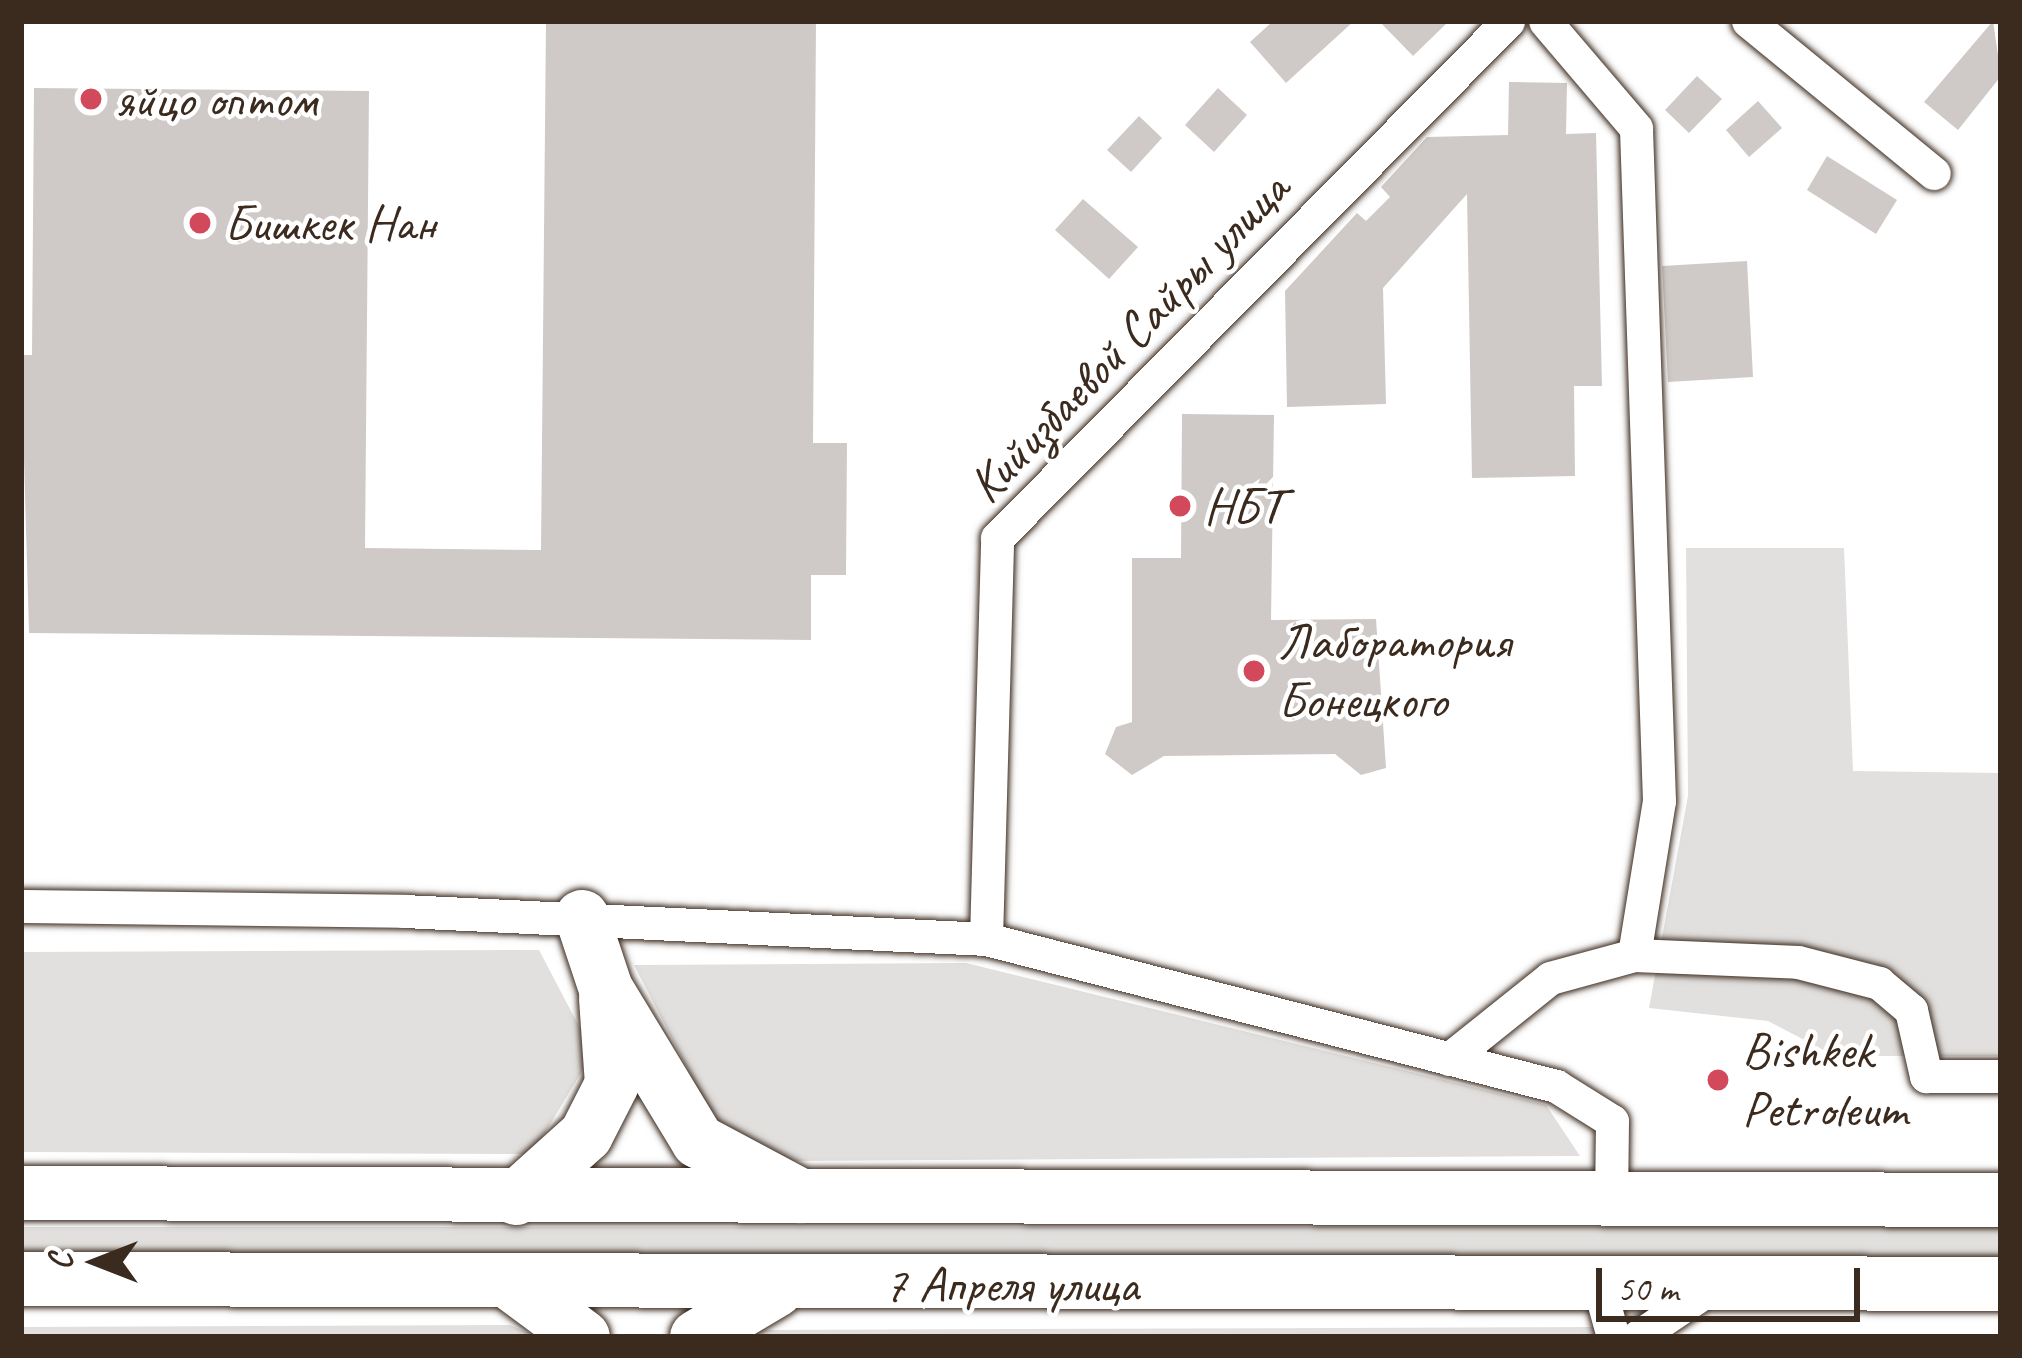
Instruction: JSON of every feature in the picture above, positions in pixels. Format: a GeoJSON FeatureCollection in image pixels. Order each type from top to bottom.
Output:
{"type":"FeatureCollection","features":[{"type":"Feature","properties":{"kind":"main road"},"geometry":{"type":"LineString","coordinates":[[582,917],[606,989],[698,1141],[807,1199]]}},
{"type":"Feature","properties":{"kind":"main road"},"geometry":{"type":"LineString","coordinates":[[516,1198],[586,1136],[612,1084],[606,989]]}},
{"type":"Feature","properties":{"kind":"main road","name":"7 Апреля улица"},"geometry":{"type":"LineString","coordinates":[[21,1192],[516,1198],[2001,1201]]}},
{"type":"Feature","properties":{"kind":"main road","name":"7 Апреля улица"},"geometry":{"type":"LineString","coordinates":[[21,1279],[513,1285],[2001,1284]]}},
{"type":"Feature","properties":{"kind":"main road"},"geometry":{"type":"LineString","coordinates":[[697,1337],[788,1284]]}},
{"type":"Feature","properties":{"kind":"main road"},"geometry":{"type":"LineString","coordinates":[[513,1285],[583,1337]]}},
{"type":"Feature","properties":{"kind":"street","name":"Кийизбаевой Сайры улица"},"geometry":{"type":"LineString","coordinates":[[986,939],[997,538],[1508,21]]}},
{"type":"Feature","properties":{"kind":"street"},"geometry":{"type":"LineString","coordinates":[[1545,21],[1636,128],[1659,801],[1634,955]]}},
{"type":"Feature","properties":{"kind":"street"},"geometry":{"type":"LineString","coordinates":[[1748,21],[1934,173]]}},
{"type":"Feature","properties":{"kind":"street"},"geometry":{"type":"LineString","coordinates":[[21,906],[582,917],[986,939],[1556,1086],[1612,1121],[1610,1200]]}},
{"type":"Feature","properties":{"kind":"street"},"geometry":{"type":"LineString","coordinates":[[1449,1059],[1550,978],[1634,955],[1798,962],[1879,982],[1911,1010],[1926,1076],[2001,1076]]}},
{"type":"Feature","properties":{"kind":"street"},"geometry":{"type":"LineString","coordinates":[[1637,1337],[1715,1284]]}},
{"type":"Feature","properties":{"kind":"street"},"geometry":{"type":"LineString","coordinates":[[1599,1286],[1613,1337]]}},
{"type":"Feature","properties":{"kind":"shaded area"},"geometry":{"type":"Polygon","coordinates":[[[1686,548],[1844,548],[1853,771],[2001,773],[2001,1056],[1835,1056],[1768,1021],[1649,1008],[1688,796],[1686,548]]]}},
{"type":"Feature","properties":{"kind":"shaded area"},"geometry":{"type":"Polygon","coordinates":[[[539,950],[593,1053],[532,1154],[21,1152],[21,952],[539,950]]]}},
{"type":"Feature","properties":{"kind":"shaded area"},"geometry":{"type":"Polygon","coordinates":[[[966,963],[1546,1105],[1580,1156],[785,1161],[724,1139],[634,965],[966,963]]]}},
{"type":"Feature","properties":{"kind":"shaded area"},"geometry":{"type":"Polygon","coordinates":[[[21,1227],[2001,1227],[2001,1259],[21,1260],[21,1227]]]}},
{"type":"Feature","properties":{"kind":"shaded area"},"geometry":{"type":"Polygon","coordinates":[[[510,1325],[538,1337],[21,1337],[21,1327],[510,1325]]]}},
{"type":"Feature","properties":{"kind":"shaded area"},"geometry":{"type":"Polygon","coordinates":[[[1595,1327],[1595,1337],[747,1337],[754,1330],[1595,1327]]]}},
{"type":"Feature","properties":{"kind":"building","name":"Бишкек Нан"},"geometry":{"type":"Polygon","coordinates":[[[546,21],[816,21],[813,443],[847,443],[846,575],[811,575],[811,640],[29,633],[21,355],[32,355],[34,88],[369,91],[365,548],[541,550],[546,21]]]}},
{"type":"Feature","properties":{"kind":"building"},"geometry":{"type":"Polygon","coordinates":[[[1273,21],[1354,21],[1286,83],[1250,42],[1273,21]]]}},
{"type":"Feature","properties":{"kind":"building"},"geometry":{"type":"Polygon","coordinates":[[[1379,21],[1449,21],[1413,56],[1379,21]]]}},
{"type":"Feature","properties":{"kind":"building"},"geometry":{"type":"Polygon","coordinates":[[[1993,21],[2001,76],[1958,130],[1924,102],[1993,21]]]}},
{"type":"Feature","properties":{"kind":"building"},"geometry":{"type":"Polygon","coordinates":[[[1697,76],[1722,99],[1689,133],[1665,110],[1697,76]]]}},
{"type":"Feature","properties":{"kind":"building"},"geometry":{"type":"Polygon","coordinates":[[[1509,82],[1567,83],[1566,134],[1596,133],[1602,386],[1574,386],[1575,476],[1472,478],[1467,194],[1383,288],[1386,404],[1287,407],[1285,291],[1357,213],[1366,221],[1390,197],[1381,187],[1427,137],[1508,135],[1509,82]]]}},
{"type":"Feature","properties":{"kind":"building"},"geometry":{"type":"Polygon","coordinates":[[[1218,88],[1247,115],[1214,152],[1185,125],[1218,88]]]}},
{"type":"Feature","properties":{"kind":"building"},"geometry":{"type":"Polygon","coordinates":[[[1758,101],[1782,128],[1749,157],[1726,130],[1758,101]]]}},
{"type":"Feature","properties":{"kind":"building"},"geometry":{"type":"Polygon","coordinates":[[[1139,116],[1162,138],[1131,172],[1107,150],[1139,116]]]}},
{"type":"Feature","properties":{"kind":"building"},"geometry":{"type":"Polygon","coordinates":[[[1827,156],[1897,200],[1876,234],[1807,190],[1827,156]]]}},
{"type":"Feature","properties":{"kind":"building"},"geometry":{"type":"Polygon","coordinates":[[[1083,199],[1138,247],[1109,279],[1055,230],[1083,199]]]}},
{"type":"Feature","properties":{"kind":"building"},"geometry":{"type":"Polygon","coordinates":[[[1747,261],[1753,377],[1668,382],[1662,266],[1747,261]]]}},
{"type":"Feature","properties":{"kind":"building","name":"Лаборатория Бонецкого"},"geometry":{"type":"Polygon","coordinates":[[[1182,414],[1274,415],[1271,620],[1376,619],[1386,768],[1361,775],[1335,754],[1164,756],[1132,775],[1105,754],[1116,727],[1132,722],[1132,558],[1181,558],[1182,414]]]}},
{"type":"Feature","properties":{"kind":"place","name":"яйцо оптом"},"geometry":{"type":"Point","coordinates":[91,99]}},
{"type":"Feature","properties":{"kind":"place","name":"Бишкек Нан"},"geometry":{"type":"Point","coordinates":[200,223]}},
{"type":"Feature","properties":{"kind":"place","name":"НБТ"},"geometry":{"type":"Point","coordinates":[1180,506]}},
{"type":"Feature","properties":{"kind":"place","name":"Лаборатория Бонецкого"},"geometry":{"type":"Point","coordinates":[1254,671]}},
{"type":"Feature","properties":{"kind":"place","name":"Bishkek Petroleum"},"geometry":{"type":"Point","coordinates":[1718,1080]}}]}
